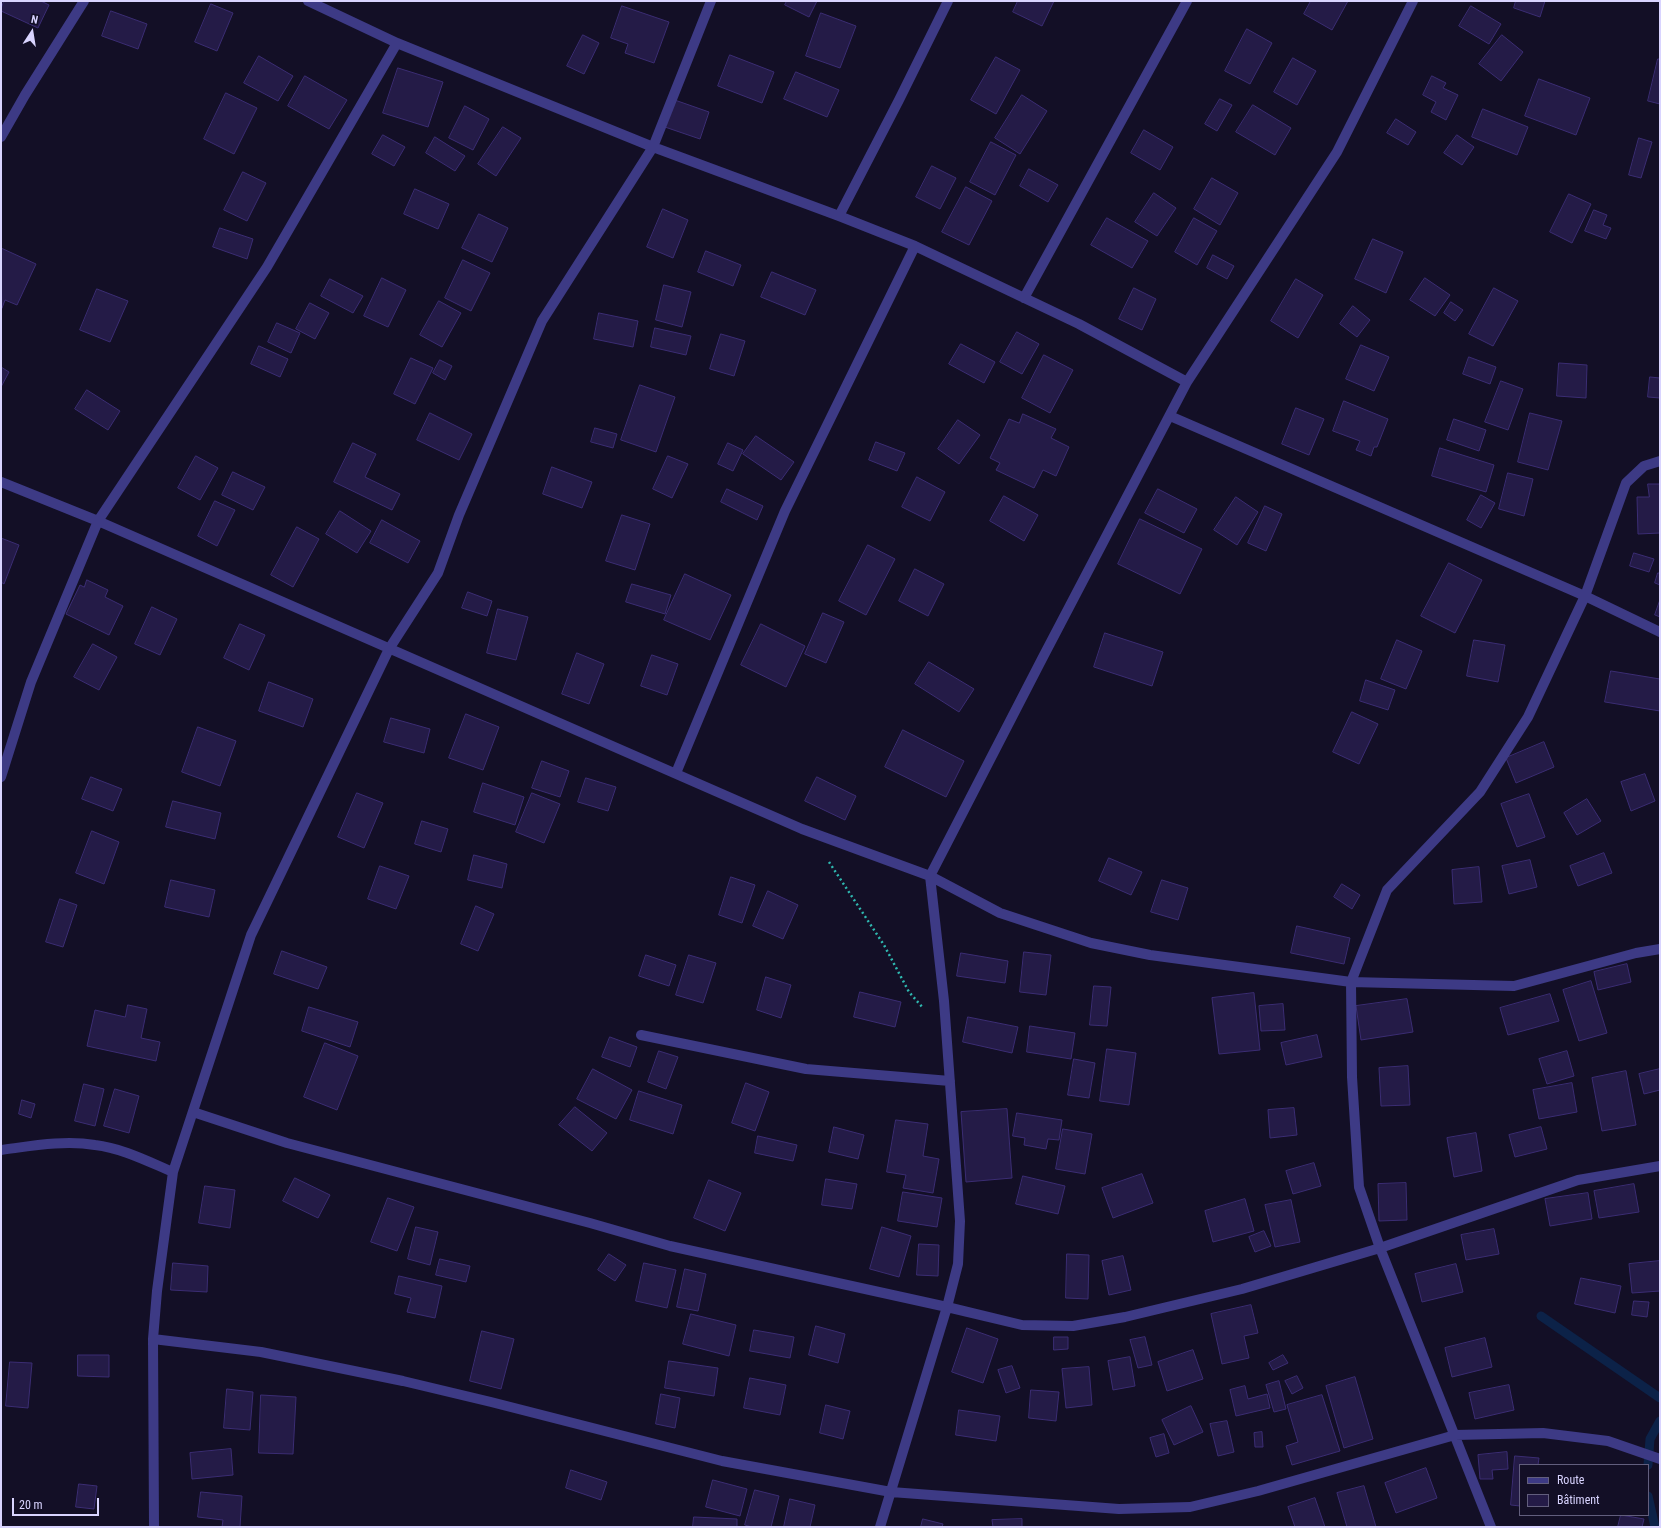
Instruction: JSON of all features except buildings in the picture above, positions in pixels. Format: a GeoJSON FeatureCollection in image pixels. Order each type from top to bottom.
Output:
{"type":"FeatureCollection","features":[{"type":"Feature","properties":{"kind":"street"},"geometry":{"type":"LineString","coordinates":[[1,137],[25,94],[84,1]]}},
{"type":"Feature","properties":{"kind":"street"},"geometry":{"type":"LineString","coordinates":[[308,1],[397,43],[653,147],[915,246],[1079,324],[1187,382]]}},
{"type":"Feature","properties":{"kind":"street"},"geometry":{"type":"LineString","coordinates":[[154,1527],[153,1339],[157,1291],[173,1172],[251,935],[389,648],[438,573],[459,515],[542,321],[653,147],[711,1]]}},
{"type":"Feature","properties":{"kind":"street"},"geometry":{"type":"LineString","coordinates":[[838,216],[899,100],[948,1]]}},
{"type":"Feature","properties":{"kind":"street"},"geometry":{"type":"LineString","coordinates":[[1024,298],[1187,1]]}},
{"type":"Feature","properties":{"kind":"street"},"geometry":{"type":"LineString","coordinates":[[880,1527],[948,1307],[958,1264],[960,1220],[950,1081],[944,1001],[930,876],[1042,657],[1187,382],[1337,152],[1413,1]]}},
{"type":"Feature","properties":{"kind":"street"},"geometry":{"type":"LineString","coordinates":[[1,777],[31,682],[98,521],[267,267],[397,43]]}},
{"type":"Feature","properties":{"kind":"street"},"geometry":{"type":"LineString","coordinates":[[676,773],[785,511],[915,246]]}},
{"type":"Feature","properties":{"kind":"street"},"geometry":{"type":"LineString","coordinates":[[1170,416],[1585,596],[1660,632]]}},
{"type":"Feature","properties":{"kind":"street"},"geometry":{"type":"LineString","coordinates":[[1491,1527],[1380,1248],[1359,1186],[1352,1077],[1351,982],[1387,890],[1480,792],[1528,717],[1585,596],[1626,483],[1644,466],[1660,461]]}},
{"type":"Feature","properties":{"kind":"street"},"geometry":{"type":"LineString","coordinates":[[1,482],[98,521],[802,829],[930,876],[1000,913],[1091,943],[1150,955],[1351,982],[1514,986],[1636,952],[1660,949]]}},
{"type":"Feature","properties":{"kind":"street"},"geometry":{"type":"LineString","coordinates":[[641,1035],[806,1069],[950,1081]]}},
{"type":"Feature","properties":{"kind":"street"},"geometry":{"type":"LineString","coordinates":[[192,1112],[287,1143],[590,1223],[670,1246],[948,1307],[1022,1325],[1074,1326],[1125,1317],[1242,1289],[1380,1248],[1578,1180],[1660,1166]]}},
{"type":"Feature","properties":{"kind":"street"},"geometry":{"type":"LineString","coordinates":[[1,1150],[54,1143],[96,1145],[137,1156],[173,1172]]}},
{"type":"Feature","properties":{"kind":"street"},"geometry":{"type":"LineString","coordinates":[[153,1339],[261,1352],[373,1375],[491,1402],[722,1461],[891,1492],[1119,1509],[1190,1508],[1258,1491],[1455,1435],[1543,1433],[1608,1441],[1659,1458]]}},
{"type":"Feature","properties":{"kind":"path"},"geometry":{"type":"LineString","coordinates":[[826,858],[836,870],[884,945],[909,992],[930,1015],[944,1001]]}},
{"type":"Feature","properties":{"kind":"waterway"},"geometry":{"type":"LineString","coordinates":[[1541,1316],[1660,1398]]}},
{"type":"Feature","properties":{"kind":"waterway"},"geometry":{"type":"LineString","coordinates":[[1648,1464],[1650,1439],[1660,1421]]}},
{"type":"Feature","properties":{"kind":"waterway"},"geometry":{"type":"LineString","coordinates":[[1649,1500],[1655,1527]]}}]}
